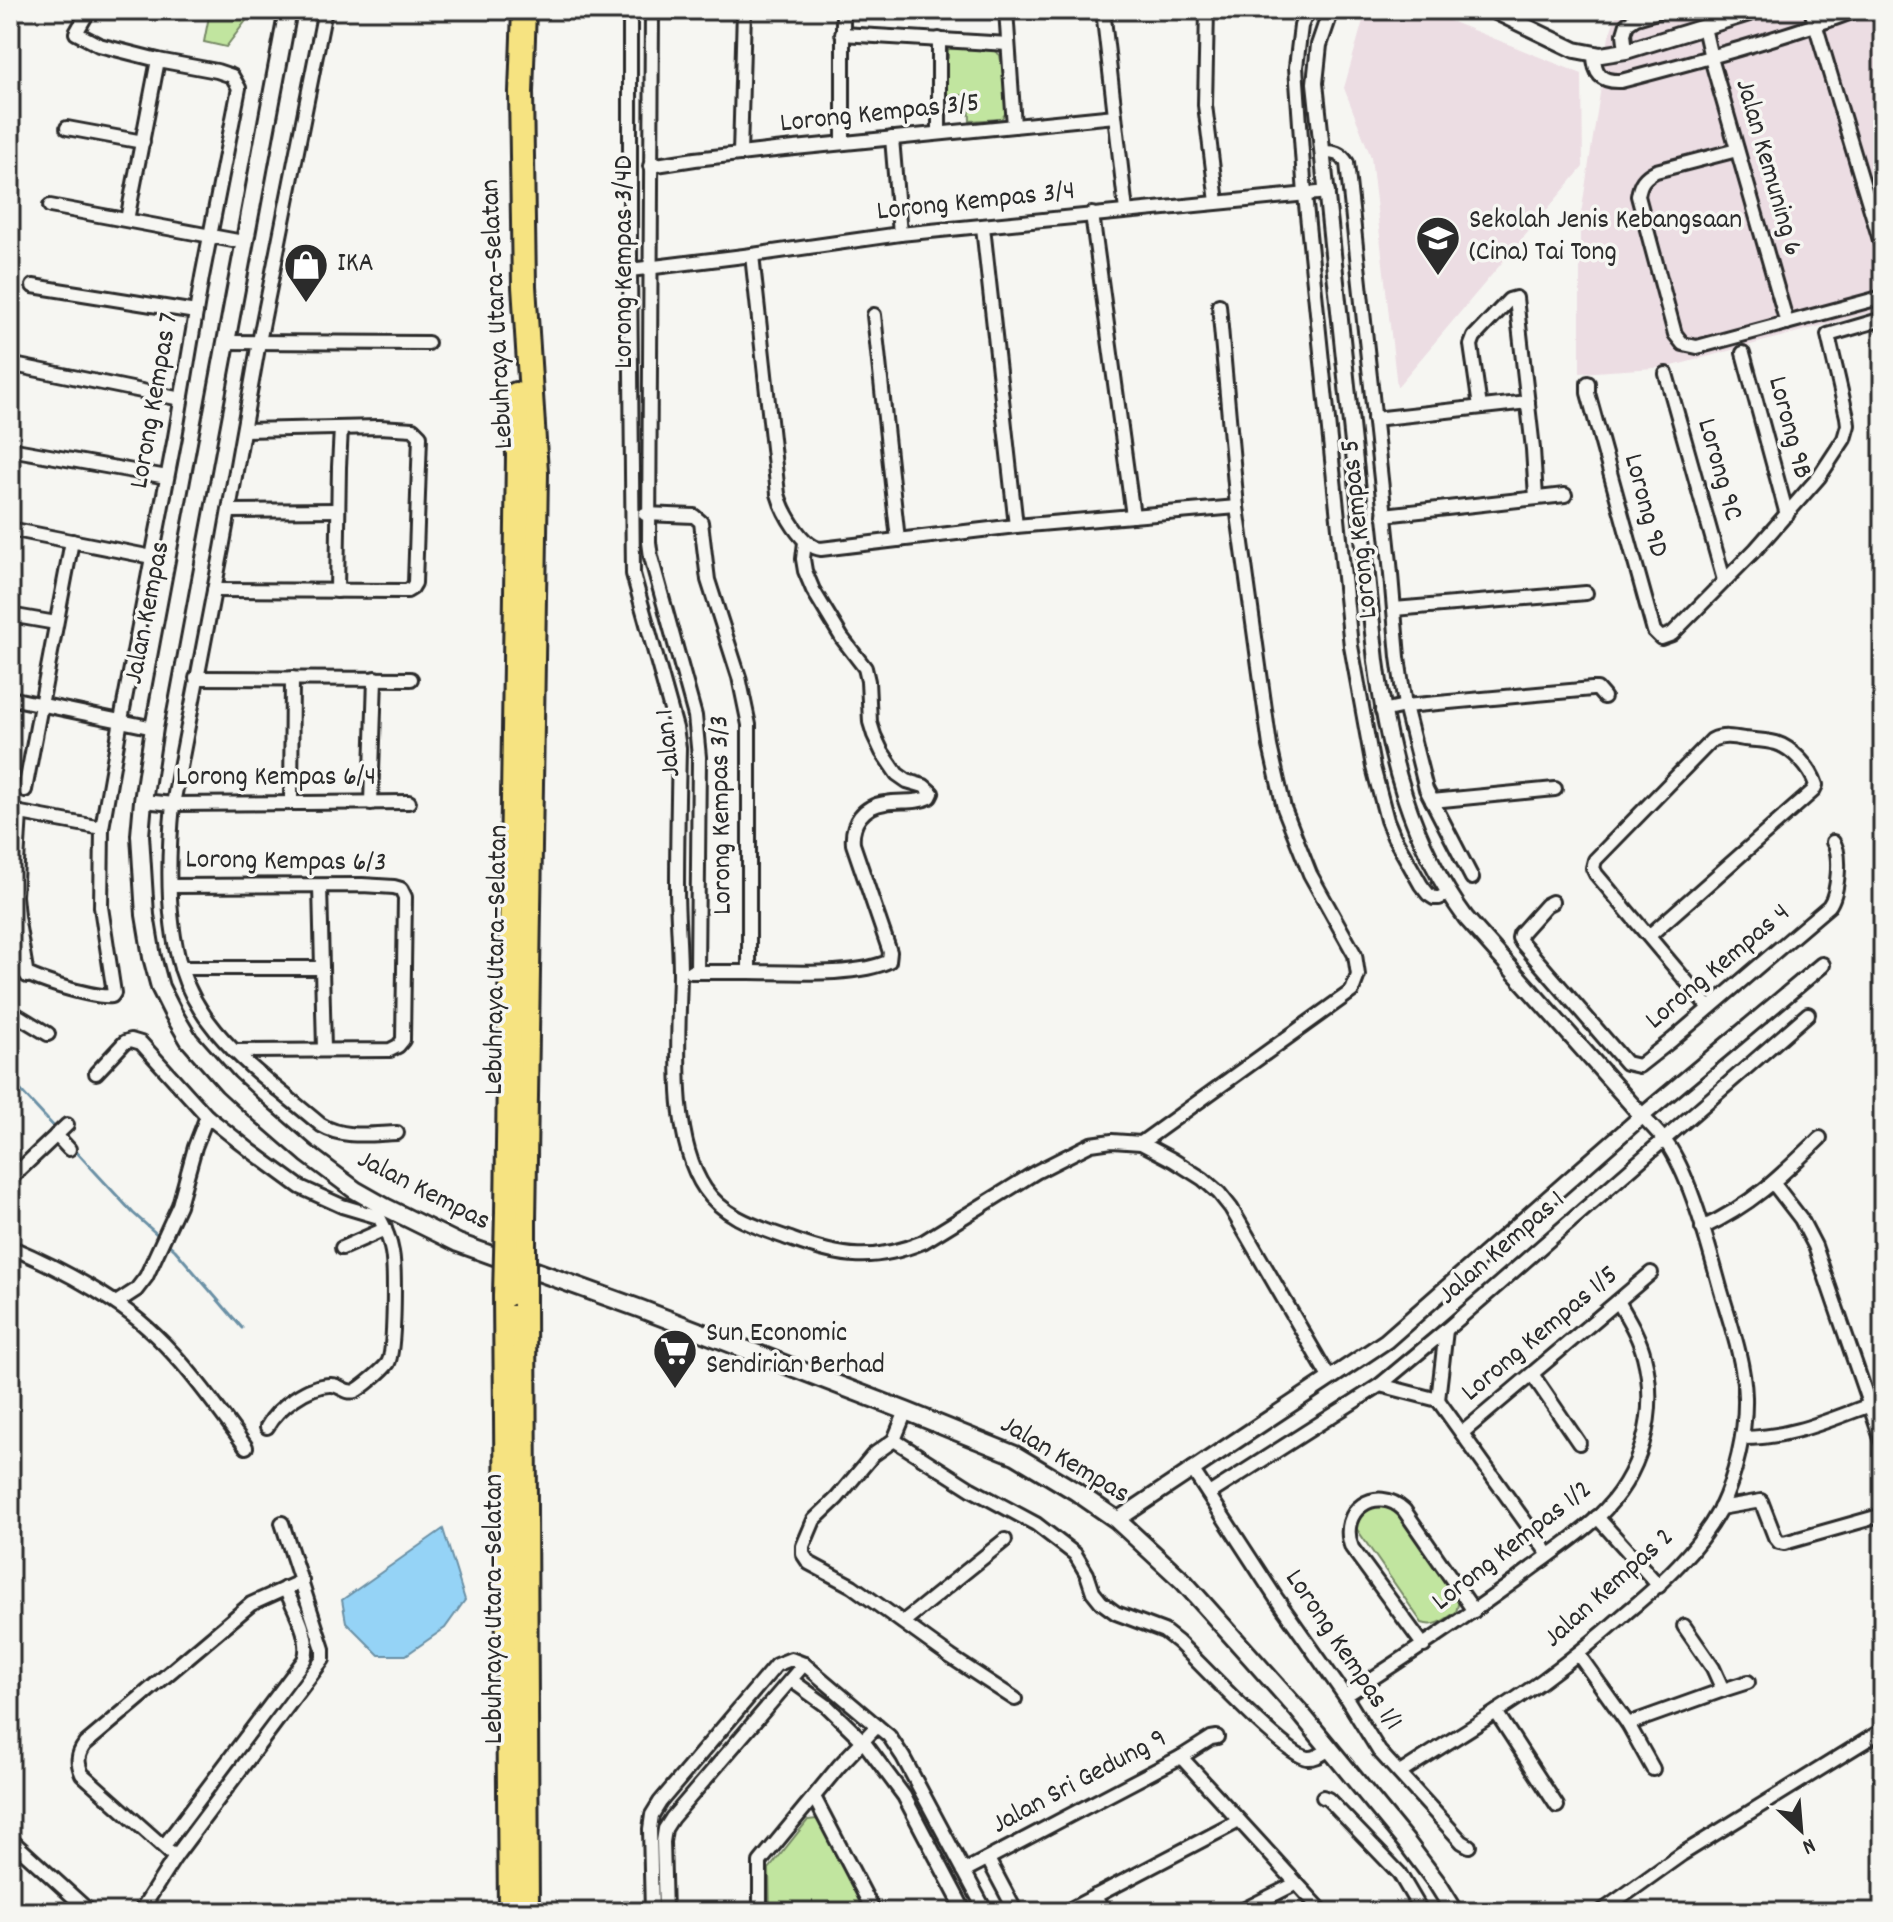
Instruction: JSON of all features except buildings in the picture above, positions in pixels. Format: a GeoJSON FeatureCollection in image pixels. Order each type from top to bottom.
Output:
{"type":"FeatureCollection","features":[{"type":"Feature","properties":{"kind":"highway","name":"Lebuhraya Utara–Selatan"},"geometry":{"type":"LineString","coordinates":[[509,10],[507,97],[518,456],[510,1912]]}},
{"type":"Feature","properties":{"kind":"highway","name":"Lebuhraya Utara–Selatan"},"geometry":{"type":"LineString","coordinates":[[515,1217],[536,472],[524,286],[521,92],[524,10]]}},
{"type":"Feature","properties":{"kind":"highway","name":"Lebuhraya Utara–Selatan"},"geometry":{"type":"LineString","coordinates":[[515,1301],[527,1912]]}},
{"type":"Feature","properties":{"kind":"main road","name":"Jalan Kempas"},"geometry":{"type":"LineString","coordinates":[[288,10],[243,242],[143,801],[141,851],[145,915],[152,957],[160,987],[189,1040],[254,1108],[383,1218],[641,1309],[906,1411],[1015,1455],[1075,1491],[1117,1520],[1183,1581],[1298,1710],[1407,1843],[1455,1912]]}},
{"type":"Feature","properties":{"kind":"street","name":"Lorong Kempas 7"},"geometry":{"type":"LineString","coordinates":[[10,963],[27,976],[66,988],[105,997],[114,993],[101,907],[102,828],[239,88],[232,76],[217,71],[99,45],[76,33],[89,10]]}},
{"type":"Feature","properties":{"kind":"street"},"geometry":{"type":"LineString","coordinates":[[325,10],[173,804],[169,842],[172,924],[181,968],[200,1009],[234,1051],[333,1132],[397,1133]]}},
{"type":"Feature","properties":{"kind":"street"},"geometry":{"type":"LineString","coordinates":[[630,10],[633,574],[679,748],[677,891],[681,1115],[697,1175],[712,1198],[735,1217],[824,1252],[881,1255],[923,1242],[1072,1152],[1091,1144],[1112,1141],[1141,1143],[1203,1179],[1225,1200],[1330,1379]]}},
{"type":"Feature","properties":{"kind":"street","name":"Lorong Kempas 3/4D"},"geometry":{"type":"LineString","coordinates":[[650,514],[652,10]]}},
{"type":"Feature","properties":{"kind":"street"},"geometry":{"type":"LineString","coordinates":[[740,154],[744,10]]}},
{"type":"Feature","properties":{"kind":"street"},"geometry":{"type":"LineString","coordinates":[[843,10],[843,143]]}},
{"type":"Feature","properties":{"kind":"street"},"geometry":{"type":"LineString","coordinates":[[1006,10],[1014,126]]}},
{"type":"Feature","properties":{"kind":"street"},"geometry":{"type":"LineString","coordinates":[[1103,10],[1126,211]]}},
{"type":"Feature","properties":{"kind":"street"},"geometry":{"type":"LineString","coordinates":[[1207,10],[1205,105],[1217,202]]}},
{"type":"Feature","properties":{"kind":"street"},"geometry":{"type":"LineString","coordinates":[[1308,10],[1298,39],[1296,67],[1305,195],[1351,646],[1373,767],[1387,820],[1428,894],[1434,898],[1448,894]]}},
{"type":"Feature","properties":{"kind":"street"},"geometry":{"type":"LineString","coordinates":[[1331,10],[1319,45],[1315,83],[1382,711],[1401,788],[1424,850],[1448,894],[1642,1116]]}},
{"type":"Feature","properties":{"kind":"street"},"geometry":{"type":"LineString","coordinates":[[1492,10],[1565,46],[1594,54],[1626,51],[1759,10]]}},
{"type":"Feature","properties":{"kind":"street"},"geometry":{"type":"LineString","coordinates":[[1626,51],[1624,34],[1627,24],[1663,10]]}},
{"type":"Feature","properties":{"kind":"street"},"geometry":{"type":"LineString","coordinates":[[1811,10],[1883,250]]}},
{"type":"Feature","properties":{"kind":"street"},"geometry":{"type":"LineString","coordinates":[[1594,54],[1595,70],[1600,76],[1610,82],[1621,81],[1711,58],[1857,10]]}},
{"type":"Feature","properties":{"kind":"street","name":"Jalan Kemuning 6"},"geometry":{"type":"LineString","coordinates":[[1704,27],[1787,323]]}},
{"type":"Feature","properties":{"kind":"street"},"geometry":{"type":"LineString","coordinates":[[842,34],[1008,44]]}},
{"type":"Feature","properties":{"kind":"street"},"geometry":{"type":"LineString","coordinates":[[939,39],[939,133]]}},
{"type":"Feature","properties":{"kind":"street"},"geometry":{"type":"LineString","coordinates":[[127,220],[158,60]]}},
{"type":"Feature","properties":{"kind":"street","name":"Lorong Kempas 3/5"},"geometry":{"type":"LineString","coordinates":[[650,166],[1115,116]]}},
{"type":"Feature","properties":{"kind":"street"},"geometry":{"type":"LineString","coordinates":[[67,128],[143,142]]}},
{"type":"Feature","properties":{"kind":"street"},"geometry":{"type":"LineString","coordinates":[[892,138],[900,234]]}},
{"type":"Feature","properties":{"kind":"street"},"geometry":{"type":"LineString","coordinates":[[1737,150],[1656,171],[1646,176],[1639,186],[1638,196],[1675,334],[1683,344],[1697,347],[1883,297]]}},
{"type":"Feature","properties":{"kind":"street","name":"Lorong Kempas 5"},"geometry":{"type":"LineString","coordinates":[[1323,152],[1339,154],[1347,163],[1405,706],[1422,777],[1472,878]]}},
{"type":"Feature","properties":{"kind":"street","name":"Lorong Kempas 3/4"},"geometry":{"type":"LineString","coordinates":[[630,270],[900,234],[1328,192]]}},
{"type":"Feature","properties":{"kind":"street"},"geometry":{"type":"LineString","coordinates":[[50,206],[243,242]]}},
{"type":"Feature","properties":{"kind":"street"},"geometry":{"type":"LineString","coordinates":[[1092,214],[1133,516]]}},
{"type":"Feature","properties":{"kind":"street"},"geometry":{"type":"LineString","coordinates":[[983,227],[1016,526]]}},
{"type":"Feature","properties":{"kind":"street"},"geometry":{"type":"LineString","coordinates":[[752,255],[778,494],[787,516],[805,542],[814,548],[1016,526],[1237,507]]}},
{"type":"Feature","properties":{"kind":"street"},"geometry":{"type":"LineString","coordinates":[[33,286],[196,312]]}},
{"type":"Feature","properties":{"kind":"street"},"geometry":{"type":"LineString","coordinates":[[1480,407],[1471,345],[1474,337],[1516,298],[1536,498]]}},
{"type":"Feature","properties":{"kind":"street"},"geometry":{"type":"LineString","coordinates":[[1141,1143],[1352,991],[1358,975],[1355,955],[1310,874],[1284,808],[1270,746],[1237,507],[1219,305]]}},
{"type":"Feature","properties":{"kind":"street"},"geometry":{"type":"LineString","coordinates":[[874,315],[898,540]]}},
{"type":"Feature","properties":{"kind":"street"},"geometry":{"type":"LineString","coordinates":[[1724,580],[1819,477],[1847,432],[1847,417],[1828,335],[1883,319]]}},
{"type":"Feature","properties":{"kind":"street"},"geometry":{"type":"LineString","coordinates":[[226,342],[428,343]]}},
{"type":"Feature","properties":{"kind":"street","name":"Lorong 9B"},"geometry":{"type":"LineString","coordinates":[[1743,353],[1787,515]]}},
{"type":"Feature","properties":{"kind":"street"},"geometry":{"type":"LineString","coordinates":[[10,367],[19,366],[181,399]]}},
{"type":"Feature","properties":{"kind":"street","name":"Lorong 9C"},"geometry":{"type":"LineString","coordinates":[[1666,374],[1724,580]]}},
{"type":"Feature","properties":{"kind":"street","name":"Lorong 9D"},"geometry":{"type":"LineString","coordinates":[[1588,383],[1588,393],[1654,631],[1661,638],[1672,634],[1724,580]]}},
{"type":"Feature","properties":{"kind":"street"},"geometry":{"type":"LineString","coordinates":[[1374,419],[1528,402]]}},
{"type":"Feature","properties":{"kind":"street"},"geometry":{"type":"LineString","coordinates":[[214,590],[407,591],[415,583],[418,432],[379,427],[244,430]]}},
{"type":"Feature","properties":{"kind":"street"},"geometry":{"type":"LineString","coordinates":[[337,591],[341,428]]}},
{"type":"Feature","properties":{"kind":"street"},"geometry":{"type":"LineString","coordinates":[[10,449],[167,477]]}},
{"type":"Feature","properties":{"kind":"street"},"geometry":{"type":"LineString","coordinates":[[1384,515],[1565,495]]}},
{"type":"Feature","properties":{"kind":"street"},"geometry":{"type":"LineString","coordinates":[[229,511],[338,510]]}},
{"type":"Feature","properties":{"kind":"street","name":"Lorong Kempas 3/3"},"geometry":{"type":"LineString","coordinates":[[632,513],[694,516],[700,519],[702,525],[708,580],[739,677],[749,725],[749,972]]}},
{"type":"Feature","properties":{"kind":"street","name":"Jalan 1"},"geometry":{"type":"LineString","coordinates":[[650,514],[651,557],[695,716],[697,734],[697,972]]}},
{"type":"Feature","properties":{"kind":"street"},"geometry":{"type":"LineString","coordinates":[[10,529],[152,557]]}},
{"type":"Feature","properties":{"kind":"street"},"geometry":{"type":"LineString","coordinates":[[25,790],[72,541]]}},
{"type":"Feature","properties":{"kind":"street"},"geometry":{"type":"LineString","coordinates":[[680,972],[837,971],[881,965],[889,961],[890,952],[852,833],[857,820],[871,807],[884,803],[917,802],[930,797],[932,793],[897,774],[882,752],[870,722],[865,668],[842,638],[813,590],[803,559],[805,542]]}},
{"type":"Feature","properties":{"kind":"street"},"geometry":{"type":"LineString","coordinates":[[1394,609],[1586,593]]}},
{"type":"Feature","properties":{"kind":"street"},"geometry":{"type":"LineString","coordinates":[[10,615],[56,623]]}},
{"type":"Feature","properties":{"kind":"street"},"geometry":{"type":"LineString","coordinates":[[196,678],[411,679]]}},
{"type":"Feature","properties":{"kind":"street"},"geometry":{"type":"LineString","coordinates":[[291,803],[292,678]]}},
{"type":"Feature","properties":{"kind":"street"},"geometry":{"type":"LineString","coordinates":[[371,803],[375,678]]}},
{"type":"Feature","properties":{"kind":"street"},"geometry":{"type":"LineString","coordinates":[[1382,711],[1405,706],[1592,689],[1597,689],[1604,697]]}},
{"type":"Feature","properties":{"kind":"street"},"geometry":{"type":"LineString","coordinates":[[10,698],[154,728]]}},
{"type":"Feature","properties":{"kind":"street"},"geometry":{"type":"LineString","coordinates":[[1650,935],[1813,791],[1816,785],[1813,777],[1787,749],[1776,743],[1729,737],[1712,740],[1595,860],[1593,868],[1596,874],[1709,1008]]}},
{"type":"Feature","properties":{"kind":"street"},"geometry":{"type":"LineString","coordinates":[[1432,801],[1555,789]]}},
{"type":"Feature","properties":{"kind":"street","name":"Lorong Kempas 6/4"},"geometry":{"type":"LineString","coordinates":[[143,801],[173,804],[409,802]]}},
{"type":"Feature","properties":{"kind":"street"},"geometry":{"type":"LineString","coordinates":[[27,976],[15,896],[15,812],[102,828]]}},
{"type":"Feature","properties":{"kind":"street","name":"Lorong Kempas 4"},"geometry":{"type":"LineString","coordinates":[[1552,902],[1519,938],[1626,1063],[1639,1066],[1832,901],[1836,889],[1837,848],[1833,842]]}},
{"type":"Feature","properties":{"kind":"street","name":"Lorong Kempas 6/3"},"geometry":{"type":"LineString","coordinates":[[170,886],[362,885],[401,889],[405,897],[403,1040],[390,1050],[324,1049]]}},
{"type":"Feature","properties":{"kind":"street"},"geometry":{"type":"LineString","coordinates":[[234,1051],[324,1049],[320,886]]}},
{"type":"Feature","properties":{"kind":"street"},"geometry":{"type":"LineString","coordinates":[[1117,1520],[1386,1341],[1642,1116],[1822,965]]}},
{"type":"Feature","properties":{"kind":"street"},"geometry":{"type":"LineString","coordinates":[[181,968],[322,968]]}},
{"type":"Feature","properties":{"kind":"street"},"geometry":{"type":"LineString","coordinates":[[10,1011],[48,1034]]}},
{"type":"Feature","properties":{"kind":"street","name":"Jalan Kempas 1"},"geometry":{"type":"LineString","coordinates":[[1209,1494],[1380,1385],[1808,1014]]}},
{"type":"Feature","properties":{"kind":"street"},"geometry":{"type":"LineString","coordinates":[[1573,1037],[1591,1023]]}},
{"type":"Feature","properties":{"kind":"street"},"geometry":{"type":"LineString","coordinates":[[96,1073],[125,1042],[141,1043],[207,1116],[300,1187],[342,1206],[383,1218]]}},
{"type":"Feature","properties":{"kind":"street"},"geometry":{"type":"LineString","coordinates":[[116,1303],[142,1284],[159,1250],[184,1191],[207,1116]]}},
{"type":"Feature","properties":{"kind":"street","name":"Jalan Kempas 2"},"geometry":{"type":"LineString","coordinates":[[1400,1773],[1496,1712],[1578,1654],[1659,1586],[1702,1538],[1720,1508],[1742,1438],[1745,1397],[1742,1370],[1702,1228],[1681,1171],[1664,1141],[1642,1116]]}},
{"type":"Feature","properties":{"kind":"street"},"geometry":{"type":"LineString","coordinates":[[10,1179],[67,1125]]}},
{"type":"Feature","properties":{"kind":"street"},"geometry":{"type":"LineString","coordinates":[[56,1135],[69,1149]]}},
{"type":"Feature","properties":{"kind":"street"},"geometry":{"type":"LineString","coordinates":[[1702,1228],[1741,1208],[1774,1184],[1820,1138]]}},
{"type":"Feature","properties":{"kind":"street"},"geometry":{"type":"LineString","coordinates":[[1774,1184],[1801,1219],[1815,1246],[1883,1444]]}},
{"type":"Feature","properties":{"kind":"street"},"geometry":{"type":"LineString","coordinates":[[342,1248],[383,1218]]}},
{"type":"Feature","properties":{"kind":"street"},"geometry":{"type":"LineString","coordinates":[[267,1427],[274,1417],[304,1392],[319,1386],[334,1385],[354,1391],[388,1363],[393,1335],[394,1263],[383,1218]]}},
{"type":"Feature","properties":{"kind":"street"},"geometry":{"type":"LineString","coordinates":[[10,1247],[53,1266],[116,1303],[148,1330],[203,1388],[246,1447]]}},
{"type":"Feature","properties":{"kind":"street","name":"Lorong Kempas 1/5"},"geometry":{"type":"LineString","coordinates":[[1462,1433],[1651,1273]]}},
{"type":"Feature","properties":{"kind":"street","name":"Lorong Kempas 1/2"},"geometry":{"type":"LineString","coordinates":[[1345,1696],[1424,1646],[1549,1555],[1597,1517],[1622,1489],[1638,1459],[1647,1430],[1649,1390],[1644,1356],[1634,1328],[1618,1301]]}},
{"type":"Feature","properties":{"kind":"street"},"geometry":{"type":"LineString","coordinates":[[1438,1400],[1446,1330]]}},
{"type":"Feature","properties":{"kind":"street"},"geometry":{"type":"LineString","coordinates":[[1532,1374],[1579,1443]]}},
{"type":"Feature","properties":{"kind":"street"},"geometry":{"type":"LineString","coordinates":[[1380,1385],[1438,1400],[1549,1555]]}},
{"type":"Feature","properties":{"kind":"street"},"geometry":{"type":"LineString","coordinates":[[1742,1438],[1786,1435],[1870,1405]]}},
{"type":"Feature","properties":{"kind":"street"},"geometry":{"type":"LineString","coordinates":[[906,1411],[894,1440],[873,1455],[814,1520],[803,1546],[803,1554],[809,1563],[852,1586],[1015,1699]]}},
{"type":"Feature","properties":{"kind":"street"},"geometry":{"type":"LineString","coordinates":[[894,1440],[971,1489],[1036,1524],[1075,1554],[1101,1602],[1116,1613],[1164,1631],[1284,1745],[1307,1758],[1330,1749]]}},
{"type":"Feature","properties":{"kind":"street","name":"Lorong Kempas 1/1"},"geometry":{"type":"LineString","coordinates":[[1192,1469],[1379,1751],[1469,1846]]}},
{"type":"Feature","properties":{"kind":"street"},"geometry":{"type":"LineString","coordinates":[[1424,1646],[1352,1548],[1348,1526],[1358,1508],[1375,1501],[1397,1503],[1474,1611]]}},
{"type":"Feature","properties":{"kind":"street"},"geometry":{"type":"LineString","coordinates":[[1720,1508],[1761,1501],[1775,1537],[1784,1543],[1883,1515]]}},
{"type":"Feature","properties":{"kind":"street"},"geometry":{"type":"LineString","coordinates":[[1597,1517],[1659,1586]]}},
{"type":"Feature","properties":{"kind":"street"},"geometry":{"type":"LineString","coordinates":[[140,1912],[175,1857],[322,1663],[323,1649],[282,1523]]}},
{"type":"Feature","properties":{"kind":"street"},"geometry":{"type":"LineString","coordinates":[[903,1622],[1005,1540]]}},
{"type":"Feature","properties":{"kind":"street"},"geometry":{"type":"LineString","coordinates":[[175,1857],[82,1774],[78,1758],[80,1751],[251,1604],[302,1581]]}},
{"type":"Feature","properties":{"kind":"street"},"geometry":{"type":"LineString","coordinates":[[164,1846],[304,1660],[307,1641],[285,1588]]}},
{"type":"Feature","properties":{"kind":"street"},"geometry":{"type":"LineString","coordinates":[[1684,1626],[1713,1668],[1723,1690]]}},
{"type":"Feature","properties":{"kind":"street"},"geometry":{"type":"LineString","coordinates":[[1578,1654],[1628,1724],[1653,1769]]}},
{"type":"Feature","properties":{"kind":"street"},"geometry":{"type":"LineString","coordinates":[[652,1912],[652,1815],[776,1665],[791,1659],[804,1664],[897,1747],[986,1912]]}},
{"type":"Feature","properties":{"kind":"street"},"geometry":{"type":"LineString","coordinates":[[665,1912],[665,1829],[804,1664]]}},
{"type":"Feature","properties":{"kind":"street"},"geometry":{"type":"LineString","coordinates":[[791,1680],[827,1706],[863,1741],[904,1796],[965,1912]]}},
{"type":"Feature","properties":{"kind":"street"},"geometry":{"type":"LineString","coordinates":[[1628,1724],[1748,1682]]}},
{"type":"Feature","properties":{"kind":"street"},"geometry":{"type":"LineString","coordinates":[[1496,1712],[1557,1806]]}},
{"type":"Feature","properties":{"kind":"street"},"geometry":{"type":"LineString","coordinates":[[760,1912],[760,1862],[839,1766],[877,1726]]}},
{"type":"Feature","properties":{"kind":"street"},"geometry":{"type":"LineString","coordinates":[[1601,1912],[1682,1854],[1883,1730]]}},
{"type":"Feature","properties":{"kind":"street","name":"Jalan Sri Gedung 9"},"geometry":{"type":"LineString","coordinates":[[964,1871],[1217,1737]]}},
{"type":"Feature","properties":{"kind":"street"},"geometry":{"type":"LineString","coordinates":[[1181,1757],[1323,1912]]}},
{"type":"Feature","properties":{"kind":"street"},"geometry":{"type":"LineString","coordinates":[[814,1797],[874,1912]]}},
{"type":"Feature","properties":{"kind":"street"},"geometry":{"type":"LineString","coordinates":[[1323,1797],[1399,1873],[1422,1912]]}},
{"type":"Feature","properties":{"kind":"street"},"geometry":{"type":"LineString","coordinates":[[1065,1912],[1239,1821]]}},
{"type":"Feature","properties":{"kind":"street"},"geometry":{"type":"LineString","coordinates":[[10,1839],[90,1912]]}},
{"type":"Feature","properties":{"kind":"street"},"geometry":{"type":"LineString","coordinates":[[988,1859],[1016,1912]]}},
{"type":"Feature","properties":{"kind":"street"},"geometry":{"type":"LineString","coordinates":[[1239,1912],[1295,1884]]}},
{"type":"Feature","properties":{"kind":"street"},"geometry":{"type":"LineString","coordinates":[[1095,1896],[1103,1912]]}},
{"type":"Feature","properties":{"kind":"shaded area","name":"Sekolah Jenis Kebangsaan (Cina) Tai Tong"},"geometry":{"type":"Polygon","coordinates":[[[1366,10],[1423,10],[1582,74],[1583,167],[1397,387],[1371,157],[1344,88],[1366,10]]]}},
{"type":"Feature","properties":{"kind":"shaded area"},"geometry":{"type":"Polygon","coordinates":[[[1618,10],[1883,10],[1883,309],[1669,367],[1580,373],[1580,220],[1609,36],[1618,10]]]}},
{"type":"Feature","properties":{"kind":"green space"},"geometry":{"type":"Polygon","coordinates":[[[207,10],[251,10],[226,47],[204,42],[210,11],[207,10]]]}},
{"type":"Feature","properties":{"kind":"green space"},"geometry":{"type":"Polygon","coordinates":[[[948,48],[993,50],[1000,55],[1009,109],[1001,119],[970,121],[969,95],[943,96],[942,59],[948,58],[948,48]]]}},
{"type":"Feature","properties":{"kind":"green space"},"geometry":{"type":"Polygon","coordinates":[[[1376,1501],[1394,1506],[1459,1601],[1456,1612],[1444,1620],[1436,1624],[1422,1623],[1356,1528],[1359,1510],[1376,1501]]]}},
{"type":"Feature","properties":{"kind":"green space"},"geometry":{"type":"Polygon","coordinates":[[[817,1819],[868,1912],[770,1912],[769,1869],[808,1820],[817,1819]]]}},
{"type":"Feature","properties":{"kind":"water"},"geometry":{"type":"Polygon","coordinates":[[[443,1529],[465,1600],[445,1628],[406,1655],[379,1655],[346,1622],[342,1600],[443,1529]]]}},
{"type":"Feature","properties":{"kind":"waterway"},"geometry":{"type":"LineString","coordinates":[[10,1079],[57,1130]]}},
{"type":"Feature","properties":{"kind":"waterway"},"geometry":{"type":"LineString","coordinates":[[72,1147],[133,1213],[159,1236]]}},
{"type":"Feature","properties":{"kind":"waterway"},"geometry":{"type":"LineString","coordinates":[[165,1241],[242,1328]]}},
{"type":"Feature","properties":{"kind":"place","name":"Sekolah Jenis Kebangsaan (Cina) Tai Tong"},"geometry":{"type":"Point","coordinates":[1438,277]}},
{"type":"Feature","properties":{"kind":"place","name":"IKA"},"geometry":{"type":"Point","coordinates":[306,304]}},
{"type":"Feature","properties":{"kind":"place","name":"Sun Economic Sendirian Berhad"},"geometry":{"type":"Point","coordinates":[675,1390]}}]}
